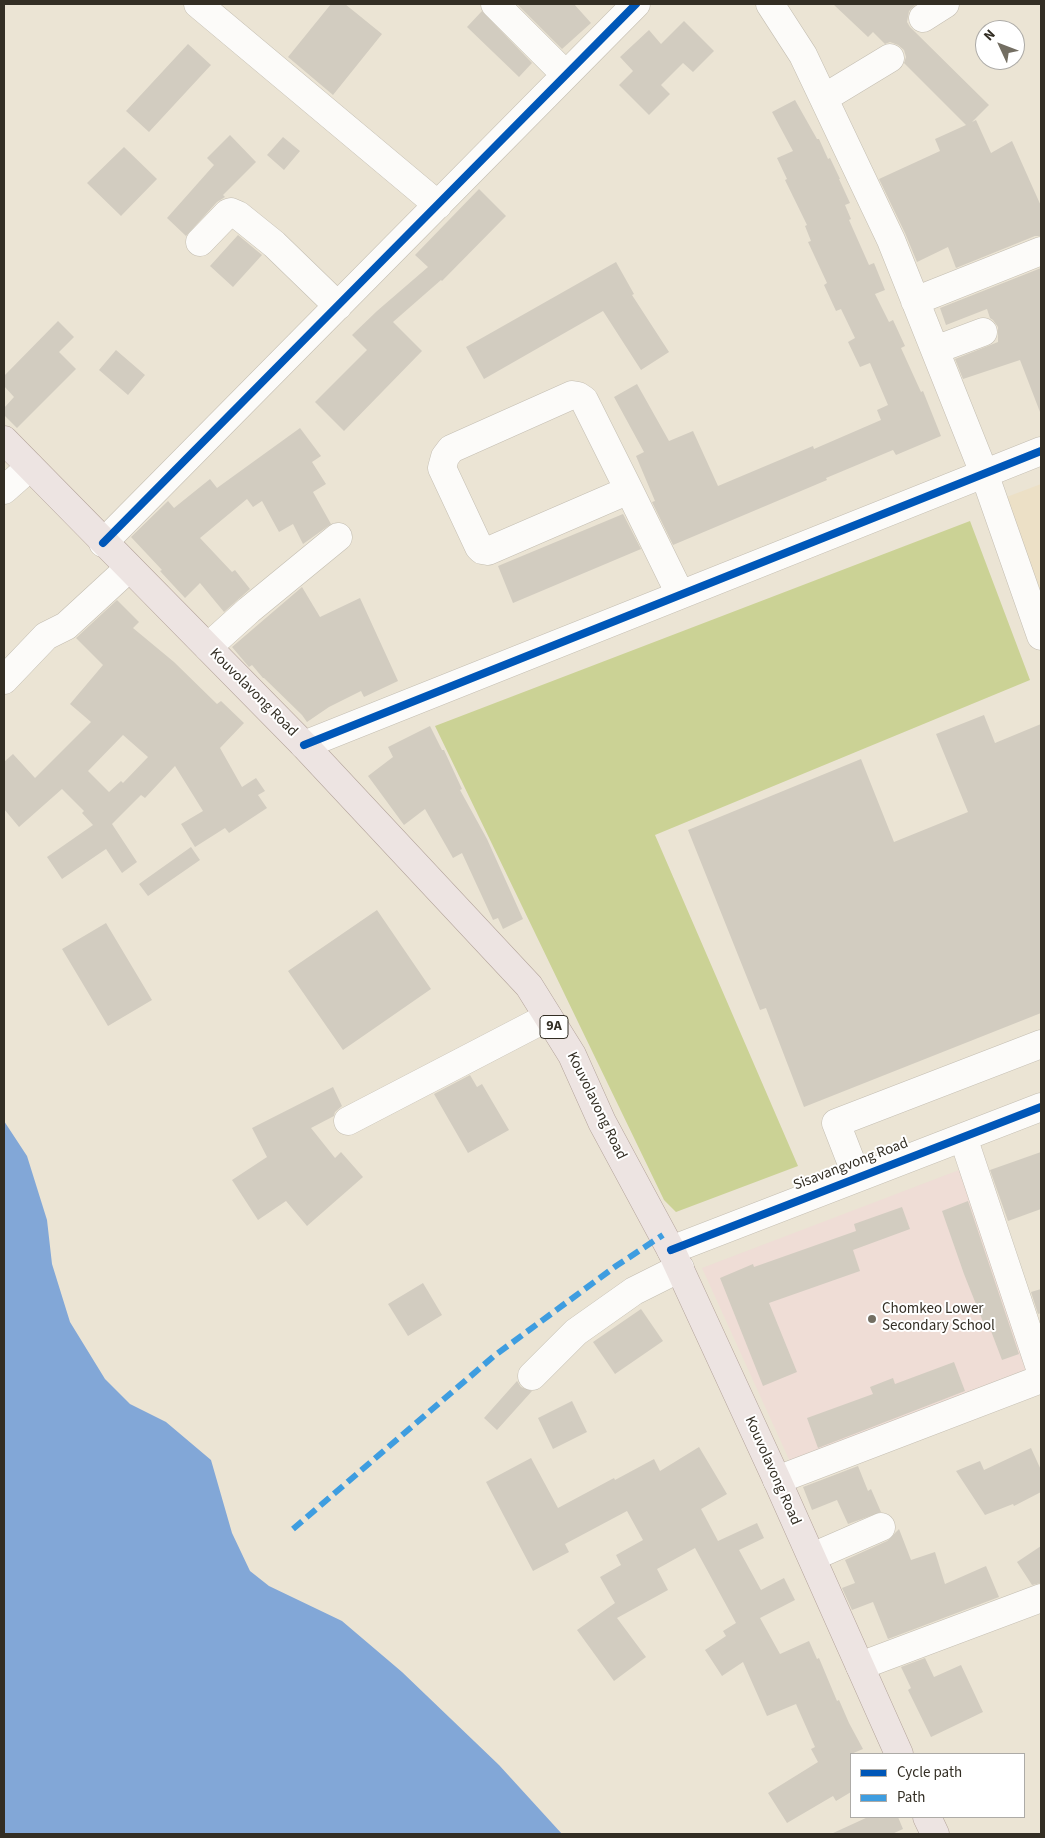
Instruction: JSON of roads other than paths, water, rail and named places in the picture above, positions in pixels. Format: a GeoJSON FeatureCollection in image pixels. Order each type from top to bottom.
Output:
{"type":"FeatureCollection","features":[{"type":"Feature","properties":{"kind":"main road","name":"Kouvolavong Road"},"geometry":{"type":"LineString","coordinates":[[4,440],[103,543],[304,745],[529,986],[572,1055],[602,1122],[675,1259],[777,1480],[899,1753]]}},
{"type":"Feature","properties":{"kind":"main road"},"geometry":{"type":"LineString","coordinates":[[927,1818],[935,1834]]}},
{"type":"Feature","properties":{"kind":"street"},"geometry":{"type":"LineString","coordinates":[[495,4],[565,74]]}},
{"type":"Feature","properties":{"kind":"street"},"geometry":{"type":"LineString","coordinates":[[103,543],[636,4]]}},
{"type":"Feature","properties":{"kind":"street"},"geometry":{"type":"LineString","coordinates":[[770,4],[803,55],[891,240],[984,473],[1041,636]]}},
{"type":"Feature","properties":{"kind":"street"},"geometry":{"type":"LineString","coordinates":[[212,8],[438,205]]}},
{"type":"Feature","properties":{"kind":"street"},"geometry":{"type":"LineString","coordinates":[[824,98],[890,58]]}},
{"type":"Feature","properties":{"kind":"street"},"geometry":{"type":"LineString","coordinates":[[200,242],[228,213],[231,212],[238,215],[274,244],[338,306]]}},
{"type":"Feature","properties":{"kind":"street"},"geometry":{"type":"LineString","coordinates":[[915,301],[1041,251]]}},
{"type":"Feature","properties":{"kind":"street"},"geometry":{"type":"LineString","coordinates":[[935,350],[983,332]]}},
{"type":"Feature","properties":{"kind":"street"},"geometry":{"type":"LineString","coordinates":[[629,490],[488,551],[482,550],[479,547],[442,468],[445,457],[451,449],[572,395],[584,400],[629,490],[680,594]]}},
{"type":"Feature","properties":{"kind":"street"},"geometry":{"type":"LineString","coordinates":[[304,745],[1041,451]]}},
{"type":"Feature","properties":{"kind":"street"},"geometry":{"type":"LineString","coordinates":[[4,490],[30,467]]}},
{"type":"Feature","properties":{"kind":"street"},"geometry":{"type":"LineString","coordinates":[[208,647],[249,610],[338,537]]}},
{"type":"Feature","properties":{"kind":"street"},"geometry":{"type":"LineString","coordinates":[[4,680],[46,636],[66,626],[129,568]]}},
{"type":"Feature","properties":{"kind":"street"},"geometry":{"type":"LineString","coordinates":[[348,1122],[548,1017]]}},
{"type":"Feature","properties":{"kind":"street"},"geometry":{"type":"LineString","coordinates":[[857,1177],[836,1122],[1041,1044]]}},
{"type":"Feature","properties":{"kind":"street","name":"Sisavangvong Road"},"geometry":{"type":"LineString","coordinates":[[532,1376],[576,1332],[675,1259],[857,1177],[1041,1107]]}},
{"type":"Feature","properties":{"kind":"street"},"geometry":{"type":"LineString","coordinates":[[963,1137],[1041,1371]]}},
{"type":"Feature","properties":{"kind":"street"},"geometry":{"type":"LineString","coordinates":[[777,1480],[1041,1378]]}},
{"type":"Feature","properties":{"kind":"street"},"geometry":{"type":"LineString","coordinates":[[812,1558],[882,1527]]}},
{"type":"Feature","properties":{"kind":"street"},"geometry":{"type":"LineString","coordinates":[[860,1666],[1041,1598]]}},
{"type":"Feature","properties":{"kind":"water"},"geometry":{"type":"Polygon","coordinates":[[[4,1121],[27,1156],[47,1220],[52,1264],[70,1322],[105,1379],[130,1404],[166,1422],[211,1460],[232,1533],[250,1571],[269,1586],[342,1621],[402,1672],[499,1765],[562,1834],[4,1834],[4,1121]]]}},
{"type":"Feature","properties":{"kind":"place","name":"Chomkeo Lower Secondary School"},"geometry":{"type":"Point","coordinates":[872,1319]}}]}
